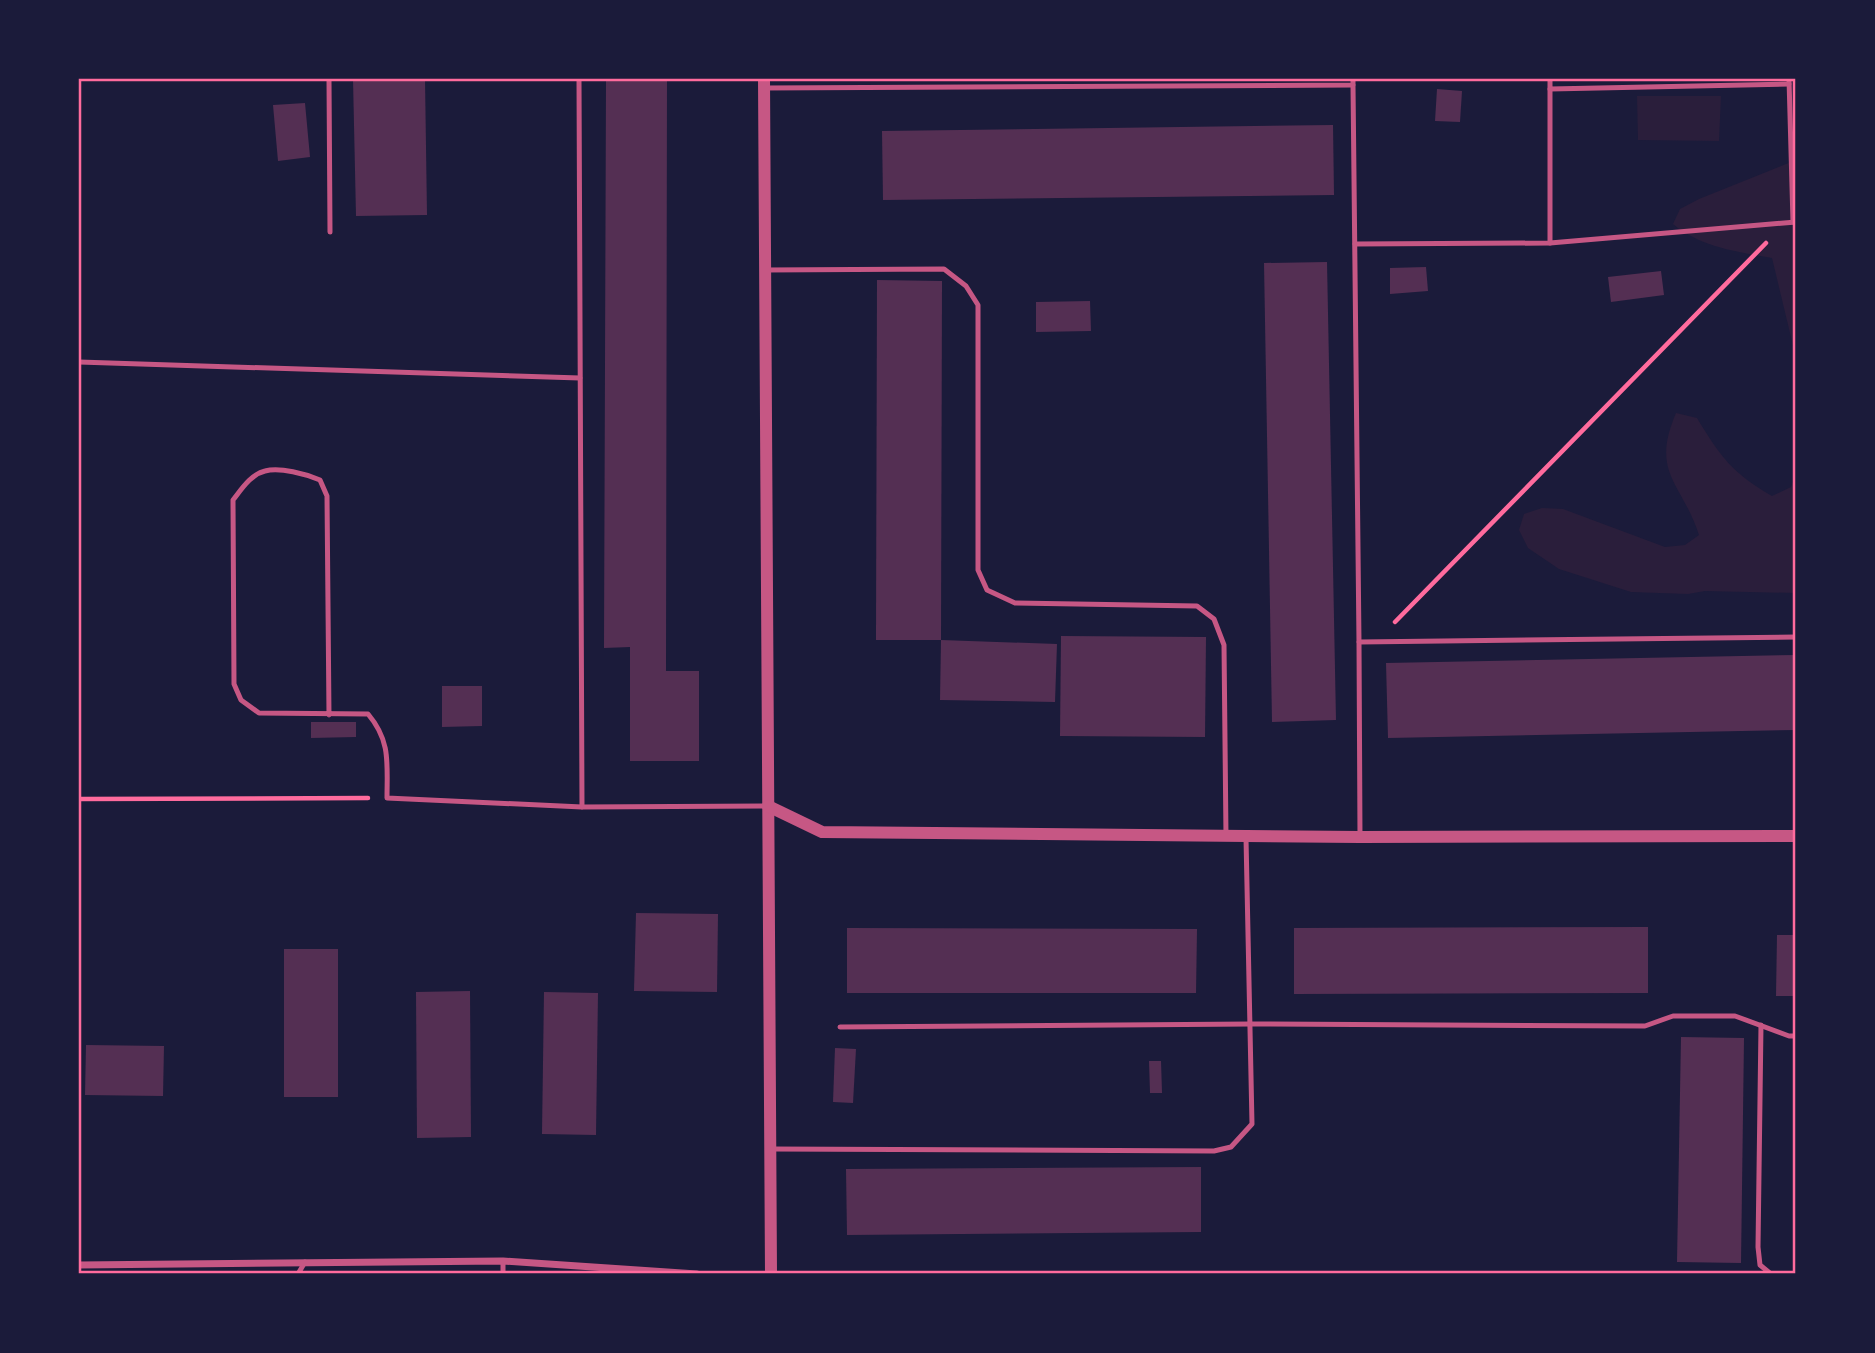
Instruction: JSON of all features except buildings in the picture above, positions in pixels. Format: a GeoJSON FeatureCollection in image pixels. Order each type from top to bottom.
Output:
{"type":"FeatureCollection","features":[{"type":"Feature","properties":{"kind":"street"},"geometry":{"type":"LineString","coordinates":[[764,83],[771,1274]]}},
{"type":"Feature","properties":{"kind":"street"},"geometry":{"type":"LineString","coordinates":[[768,806],[822,832],[1360,837],[1796,835]]}},
{"type":"Feature","properties":{"kind":"street"},"geometry":{"type":"LineString","coordinates":[[79,1265],[503,1261],[697,1274]]}},
{"type":"Feature","properties":{"kind":"lane"},"geometry":{"type":"LineString","coordinates":[[329,79],[330,232]]}},
{"type":"Feature","properties":{"kind":"lane"},"geometry":{"type":"LineString","coordinates":[[579,79],[582,807]]}},
{"type":"Feature","properties":{"kind":"lane"},"geometry":{"type":"LineString","coordinates":[[1549,243],[1550,79]]}},
{"type":"Feature","properties":{"kind":"lane"},"geometry":{"type":"LineString","coordinates":[[1355,244],[1549,243],[1792,222],[1789,81],[1550,89]]}},
{"type":"Feature","properties":{"kind":"lane"},"geometry":{"type":"LineString","coordinates":[[764,83],[1353,82],[1360,837]]}},
{"type":"Feature","properties":{"kind":"lane"},"geometry":{"type":"LineString","coordinates":[[765,270],[944,269],[966,286],[978,305],[978,569],[987,590],[1015,603],[1197,606],[1214,619],[1224,645],[1226,836]]}},
{"type":"Feature","properties":{"kind":"lane"},"geometry":{"type":"LineString","coordinates":[[79,362],[580,378]]}},
{"type":"Feature","properties":{"kind":"lane"},"geometry":{"type":"LineString","coordinates":[[329,715],[327,496],[320,480],[303,473],[264,471],[248,481],[233,500],[234,684],[241,700],[259,713],[329,715],[368,714],[381,730],[387,758],[387,798],[582,807],[768,806]]}},
{"type":"Feature","properties":{"kind":"lane"},"geometry":{"type":"LineString","coordinates":[[1359,642],[1796,636]]}},
{"type":"Feature","properties":{"kind":"lane"},"geometry":{"type":"LineString","coordinates":[[769,1149],[1214,1151],[1231,1147],[1252,1124],[1246,835]]}},
{"type":"Feature","properties":{"kind":"lane"},"geometry":{"type":"LineString","coordinates":[[840,1027],[1251,1024],[1645,1026],[1672,1016],[1735,1016],[1789,1036],[1796,1036]]}},
{"type":"Feature","properties":{"kind":"lane"},"geometry":{"type":"LineString","coordinates":[[1760,1025],[1758,1247],[1760,1265],[1771,1274]]}},
{"type":"Feature","properties":{"kind":"lane"},"geometry":{"type":"LineString","coordinates":[[503,1261],[503,1274]]}},
{"type":"Feature","properties":{"kind":"lane"},"geometry":{"type":"LineString","coordinates":[[298,1274],[305,1262]]}},
{"type":"Feature","properties":{"kind":"lane"},"geometry":{"type":"LineString","coordinates":[[1789,1274],[1796,1274]]}},
{"type":"Feature","properties":{"kind":"path"},"geometry":{"type":"LineString","coordinates":[[1375,642],[1792,222]]}},
{"type":"Feature","properties":{"kind":"path"},"geometry":{"type":"LineString","coordinates":[[79,799],[387,798]]}},
{"type":"Feature","properties":{"kind":"shaded area"},"geometry":{"type":"Polygon","coordinates":[[[1637,96],[1721,96],[1719,141],[1638,140],[1637,96]]]}},
{"type":"Feature","properties":{"kind":"shaded area"},"geometry":{"type":"Polygon","coordinates":[[[1796,160],[1796,358],[1772,258],[1707,243],[1673,224],[1680,209],[1699,199],[1796,160]]]}},
{"type":"Feature","properties":{"kind":"shaded area"},"geometry":{"type":"Polygon","coordinates":[[[1676,413],[1697,418],[1728,463],[1772,496],[1791,487],[1796,474],[1796,593],[1631,592],[1559,569],[1528,548],[1519,530],[1524,514],[1542,508],[1563,509],[1665,547],[1685,545],[1699,535],[1667,464],[1666,450],[1676,413]]]}}]}
